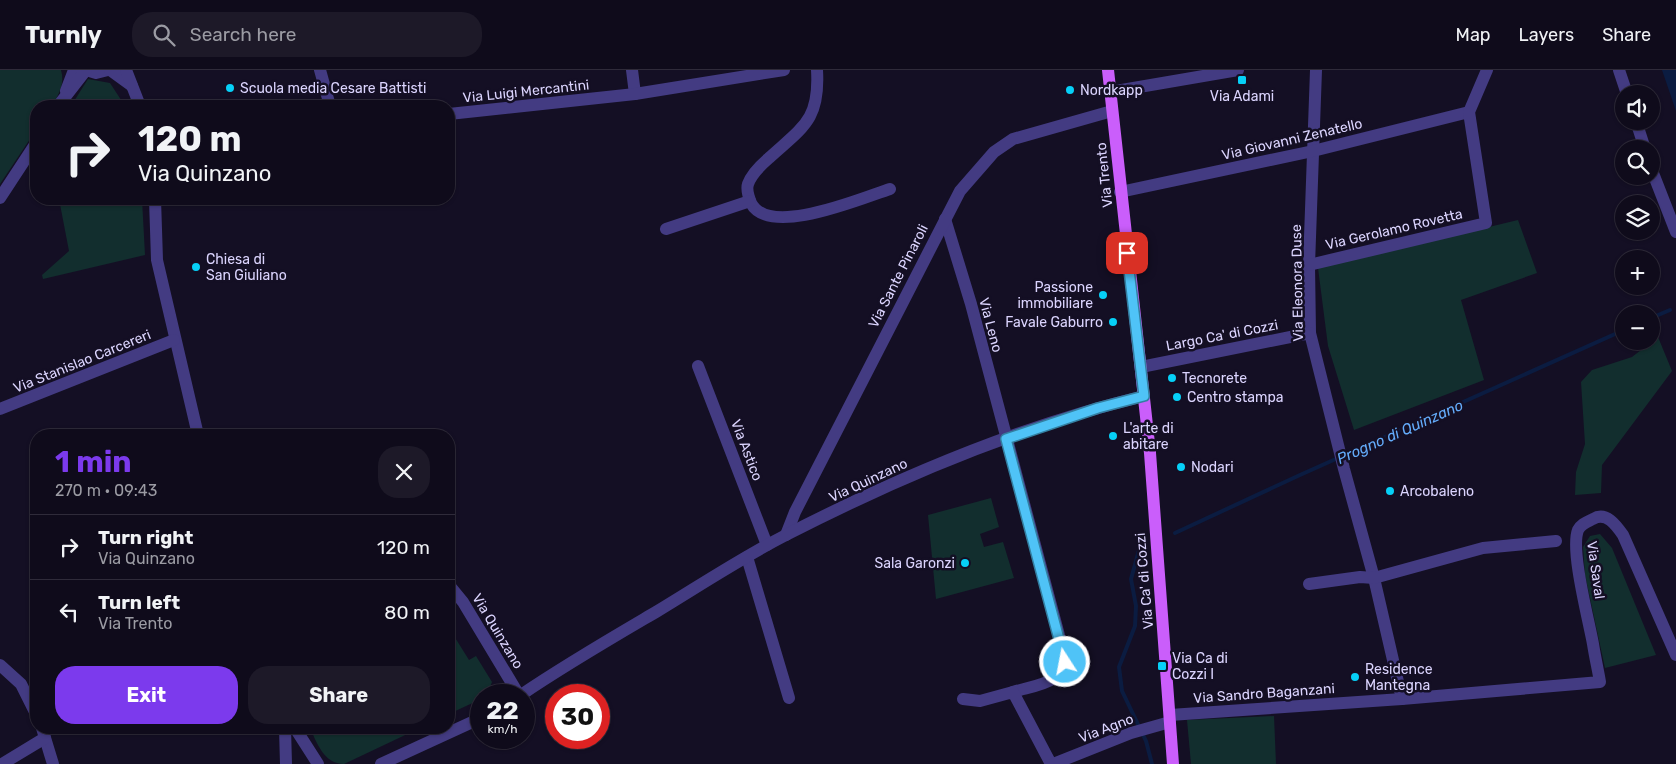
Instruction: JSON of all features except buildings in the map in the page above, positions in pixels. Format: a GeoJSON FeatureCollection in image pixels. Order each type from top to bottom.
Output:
{"type":"FeatureCollection","features":[{"type":"Feature","properties":{"kind":"main road","name":"Via Trento"},"geometry":{"type":"LineString","coordinates":[[1108,70],[1144,396]]}},
{"type":"Feature","properties":{"kind":"main road","name":"Via Ca' di Cozzi"},"geometry":{"type":"LineString","coordinates":[[1144,396],[1173,764]]}},
{"type":"Feature","properties":{"kind":"street"},"geometry":{"type":"LineString","coordinates":[[62,100],[74,70]]}},
{"type":"Feature","properties":{"kind":"street"},"geometry":{"type":"LineString","coordinates":[[63,100],[86,70],[96,73],[109,70],[132,86]]}},
{"type":"Feature","properties":{"kind":"street"},"geometry":{"type":"LineString","coordinates":[[126,70],[138,100]]}},
{"type":"Feature","properties":{"kind":"street"},"geometry":{"type":"LineString","coordinates":[[320,70],[328,100]]}},
{"type":"Feature","properties":{"kind":"street"},"geometry":{"type":"LineString","coordinates":[[632,70],[635,94]]}},
{"type":"Feature","properties":{"kind":"street","name":"Via Luigi Mercantini"},"geometry":{"type":"LineString","coordinates":[[455,113],[635,94],[784,70]]}},
{"type":"Feature","properties":{"kind":"street"},"geometry":{"type":"LineString","coordinates":[[816,70],[818,94],[804,126],[761,165],[748,184],[750,201],[754,208],[763,215],[789,217],[814,214],[890,190]]}},
{"type":"Feature","properties":{"kind":"street"},"geometry":{"type":"LineString","coordinates":[[1110,92],[1238,70]]}},
{"type":"Feature","properties":{"kind":"street","name":"Via Eleonora Duse"},"geometry":{"type":"LineString","coordinates":[[1316,70],[1309,265],[1310,333],[1374,578],[1402,699]]}},
{"type":"Feature","properties":{"kind":"street"},"geometry":{"type":"LineString","coordinates":[[1469,112],[1486,70]]}},
{"type":"Feature","properties":{"kind":"street"},"geometry":{"type":"LineString","coordinates":[[1620,70],[1624,85]]}},
{"type":"Feature","properties":{"kind":"street","name":"Via Sante Pinaroli"},"geometry":{"type":"LineString","coordinates":[[786,535],[794,512],[960,191],[983,163],[1013,139],[1112,111]]}},
{"type":"Feature","properties":{"kind":"street","name":"Via Giovanni Zenatello"},"geometry":{"type":"LineString","coordinates":[[1120,192],[1313,151],[1469,112]]}},
{"type":"Feature","properties":{"kind":"street","name":"Via Gerolamo Rovetta"},"geometry":{"type":"LineString","coordinates":[[1309,265],[1486,223],[1469,112]]}},
{"type":"Feature","properties":{"kind":"street"},"geometry":{"type":"LineString","coordinates":[[1,195],[30,152]]}},
{"type":"Feature","properties":{"kind":"street"},"geometry":{"type":"LineString","coordinates":[[1658,185],[1676,232]]}},
{"type":"Feature","properties":{"kind":"street"},"geometry":{"type":"LineString","coordinates":[[666,229],[750,201]]}},
{"type":"Feature","properties":{"kind":"street"},"geometry":{"type":"LineString","coordinates":[[155,205],[157,260],[174,340],[196,429]]}},
{"type":"Feature","properties":{"kind":"street","name":"Via Leno"},"geometry":{"type":"LineString","coordinates":[[944,219],[971,304],[1006,439]]}},
{"type":"Feature","properties":{"kind":"street","name":"Largo Ca' di Cozzi"},"geometry":{"type":"LineString","coordinates":[[1141,366],[1310,333]]}},
{"type":"Feature","properties":{"kind":"street","name":"Via Stanislao Carcereri"},"geometry":{"type":"LineString","coordinates":[[0,409],[174,340]]}},
{"type":"Feature","properties":{"kind":"street","name":"Via Astico"},"geometry":{"type":"LineString","coordinates":[[698,366],[767,545]]}},
{"type":"Feature","properties":{"kind":"street","name":"Via Quinzano"},"geometry":{"type":"LineString","coordinates":[[535,686],[767,545],[907,477],[1006,439],[1098,408],[1144,396]]}},
{"type":"Feature","properties":{"kind":"street"},"geometry":{"type":"LineString","coordinates":[[963,699],[980,701],[1013,692],[1059,676],[1064,668],[1064,654],[1006,439]]}},
{"type":"Feature","properties":{"kind":"street","name":"Via Saval"},"geometry":{"type":"LineString","coordinates":[[1600,682],[1578,564],[1576,539],[1578,529],[1584,523],[1596,517],[1606,518],[1615,524],[1623,535],[1676,655]]}},
{"type":"Feature","properties":{"kind":"street"},"geometry":{"type":"LineString","coordinates":[[1309,584],[1360,577],[1374,578],[1483,548],[1556,541]]}},
{"type":"Feature","properties":{"kind":"street"},"geometry":{"type":"LineString","coordinates":[[747,557],[790,698]]}},
{"type":"Feature","properties":{"kind":"street","name":"Via Quinzano"},"geometry":{"type":"LineString","coordinates":[[455,592],[463,602],[513,684]]}},
{"type":"Feature","properties":{"kind":"street"},"geometry":{"type":"LineString","coordinates":[[0,665],[21,684],[30,702]]}},
{"type":"Feature","properties":{"kind":"street","name":"Via Sandro Baganzani"},"geometry":{"type":"LineString","coordinates":[[1170,718],[1600,682]]}},
{"type":"Feature","properties":{"kind":"street","name":"Via Agno"},"geometry":{"type":"LineString","coordinates":[[1013,692],[1052,764],[1154,726],[1170,718]]}},
{"type":"Feature","properties":{"kind":"street"},"geometry":{"type":"LineString","coordinates":[[455,730],[470,723]]}},
{"type":"Feature","properties":{"kind":"street"},"geometry":{"type":"LineString","coordinates":[[2,764],[42,734]]}},
{"type":"Feature","properties":{"kind":"street"},"geometry":{"type":"LineString","coordinates":[[43,734],[53,764]]}},
{"type":"Feature","properties":{"kind":"street"},"geometry":{"type":"LineString","coordinates":[[285,734],[286,764]]}},
{"type":"Feature","properties":{"kind":"street"},"geometry":{"type":"LineString","coordinates":[[299,734],[318,764]]}},
{"type":"Feature","properties":{"kind":"street"},"geometry":{"type":"LineString","coordinates":[[380,764],[391,761],[448,734]]}},
{"type":"Feature","properties":{"kind":"green space"},"geometry":{"type":"Polygon","coordinates":[[[0,70],[61,70],[62,84],[55,100],[30,100],[30,139],[0,184],[0,70]]]}},
{"type":"Feature","properties":{"kind":"green space"},"geometry":{"type":"Polygon","coordinates":[[[88,79],[110,83],[121,100],[75,100],[88,79]]]}},
{"type":"Feature","properties":{"kind":"green space"},"geometry":{"type":"Polygon","coordinates":[[[60,205],[142,205],[145,255],[43,279],[42,275],[69,251],[60,205]]]}},
{"type":"Feature","properties":{"kind":"green space"},"geometry":{"type":"Polygon","coordinates":[[[1518,220],[1537,273],[1461,300],[1484,380],[1354,430],[1328,346],[1318,268],[1518,220]]]}},
{"type":"Feature","properties":{"kind":"green space"},"geometry":{"type":"Polygon","coordinates":[[[1660,342],[1672,371],[1602,465],[1601,493],[1575,495],[1576,472],[1585,444],[1581,382],[1592,370],[1632,357],[1641,350],[1660,350],[1660,342]]]}},
{"type":"Feature","properties":{"kind":"green space"},"geometry":{"type":"Polygon","coordinates":[[[991,498],[999,527],[980,534],[984,547],[1003,542],[1014,578],[936,599],[928,515],[991,498]]]}},
{"type":"Feature","properties":{"kind":"green space"},"geometry":{"type":"Polygon","coordinates":[[[1600,534],[1612,548],[1656,655],[1605,668],[1585,575],[1583,547],[1590,536],[1600,534]]]}},
{"type":"Feature","properties":{"kind":"green space"},"geometry":{"type":"Polygon","coordinates":[[[455,638],[469,660],[476,656],[492,682],[491,684],[470,684],[470,704],[455,711],[455,638]]]}},
{"type":"Feature","properties":{"kind":"green space"},"geometry":{"type":"Polygon","coordinates":[[[1274,716],[1276,764],[1191,764],[1187,720],[1274,716]]]}},
{"type":"Feature","properties":{"kind":"green space"},"geometry":{"type":"Polygon","coordinates":[[[313,734],[407,734],[344,764],[337,763],[326,757],[313,734]]]}},
{"type":"Feature","properties":{"kind":"water"},"geometry":{"type":"Polygon","coordinates":[[[1662,70],[1676,70],[1676,111],[1662,70]]]}},
{"type":"Feature","properties":{"kind":"waterway","name":"Progno di Quinzano"},"geometry":{"type":"LineString","coordinates":[[1660,314],[1670,310]]}},
{"type":"Feature","properties":{"kind":"waterway","name":"Progno di Quinzano"},"geometry":{"type":"LineString","coordinates":[[1175,533],[1615,334]]}},
{"type":"Feature","properties":{"kind":"waterway","name":"Progno di Quinzano"},"geometry":{"type":"LineString","coordinates":[[1139,550],[1131,579],[1136,606],[1135,626],[1119,667],[1122,691],[1146,741],[1152,764]]}},
{"type":"Feature","properties":{"kind":"place","name":"Via Adami"},"geometry":{"type":"Point","coordinates":[1242,80]}},
{"type":"Feature","properties":{"kind":"place","name":"Scuola media Cesare Battisti"},"geometry":{"type":"Point","coordinates":[230,88]}},
{"type":"Feature","properties":{"kind":"place","name":"Nordkapp"},"geometry":{"type":"Point","coordinates":[1070,90]}},
{"type":"Feature","properties":{"kind":"place","name":"Chiesa di San Giuliano"},"geometry":{"type":"Point","coordinates":[196,267]}},
{"type":"Feature","properties":{"kind":"place","name":"Passione immobiliare"},"geometry":{"type":"Point","coordinates":[1103,295]}},
{"type":"Feature","properties":{"kind":"place","name":"Favale Gaburro"},"geometry":{"type":"Point","coordinates":[1113,322]}},
{"type":"Feature","properties":{"kind":"place","name":"Tecnorete"},"geometry":{"type":"Point","coordinates":[1172,378]}},
{"type":"Feature","properties":{"kind":"place","name":"Centro stampa"},"geometry":{"type":"Point","coordinates":[1177,397]}},
{"type":"Feature","properties":{"kind":"place","name":"L'arte di abitare"},"geometry":{"type":"Point","coordinates":[1113,436]}},
{"type":"Feature","properties":{"kind":"place","name":"Nodari"},"geometry":{"type":"Point","coordinates":[1181,467]}},
{"type":"Feature","properties":{"kind":"place","name":"Arcobaleno"},"geometry":{"type":"Point","coordinates":[1390,491]}},
{"type":"Feature","properties":{"kind":"place","name":"Sala Garonzi"},"geometry":{"type":"Point","coordinates":[965,563]}},
{"type":"Feature","properties":{"kind":"place","name":"Via Ca di Cozzi I"},"geometry":{"type":"Point","coordinates":[1162,666]}},
{"type":"Feature","properties":{"kind":"place","name":"Residence Mantegna"},"geometry":{"type":"Point","coordinates":[1355,677]}},
{"type":"Feature","properties":{"kind":"route"},"geometry":{"type":"LineString","coordinates":[[1065,662],[1006,439],[1098,408],[1144,396],[1127,253]]}}]}
